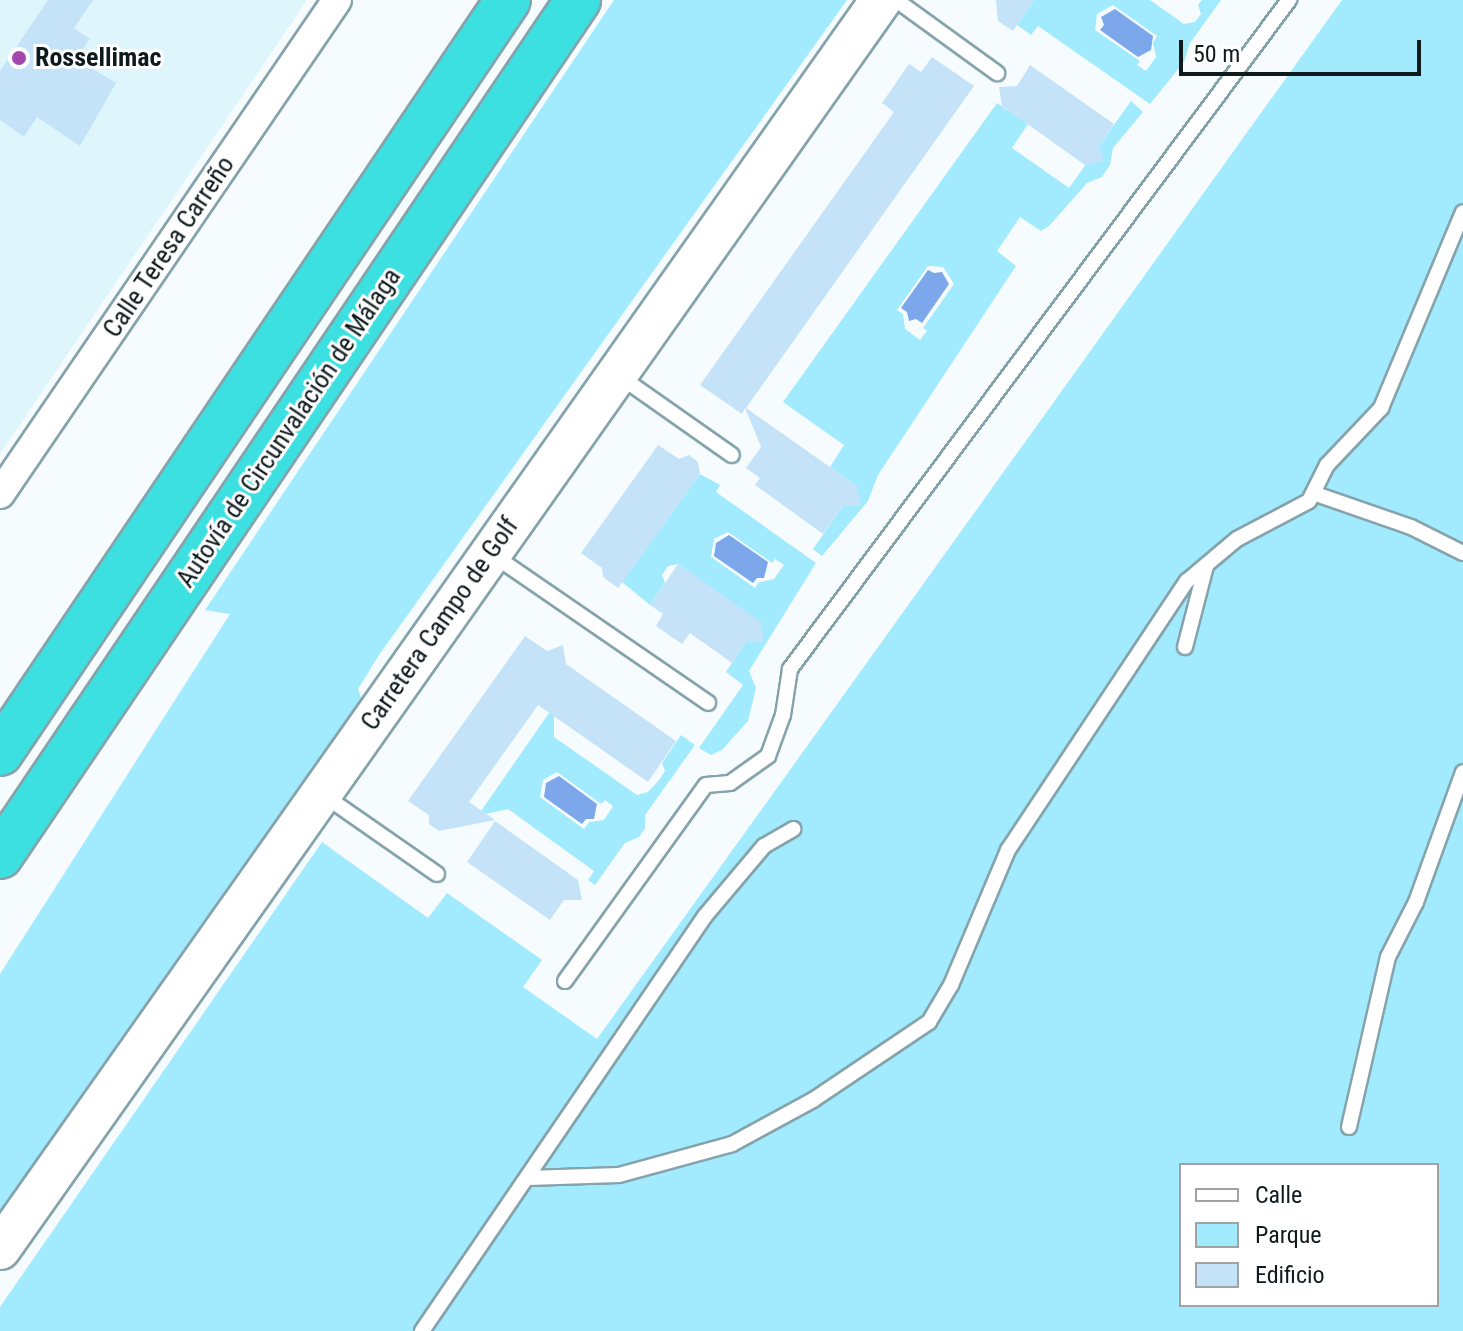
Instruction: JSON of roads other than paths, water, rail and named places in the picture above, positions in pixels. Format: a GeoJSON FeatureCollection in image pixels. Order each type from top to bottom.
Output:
{"type":"FeatureCollection","features":[{"type":"Feature","properties":{"kind":"highway"},"geometry":{"type":"LineString","coordinates":[[0,753],[508,0]]}},
{"type":"Feature","properties":{"kind":"highway","name":"Autovía de Circunvalación de Málaga"},"geometry":{"type":"LineString","coordinates":[[0,856],[578,0]]}},
{"type":"Feature","properties":{"kind":"street","name":"Calle Teresa Carreño"},"geometry":{"type":"LineString","coordinates":[[0,494],[337,0]]}},
{"type":"Feature","properties":{"kind":"street","name":"Carretera Campo de Golf"},"geometry":{"type":"LineString","coordinates":[[0,1249],[881,0]]}},
{"type":"Feature","properties":{"kind":"lane"},"geometry":{"type":"LineString","coordinates":[[896,0],[997,73]]}},
{"type":"Feature","properties":{"kind":"lane"},"geometry":{"type":"LineString","coordinates":[[565,981],[706,785],[730,783],[768,756],[783,715],[790,669],[1289,0]]}},
{"type":"Feature","properties":{"kind":"lane"},"geometry":{"type":"LineString","coordinates":[[528,1178],[619,1175],[732,1144],[813,1100],[929,1022],[951,985],[1008,850],[1187,581],[1237,539],[1309,501],[1327,465],[1381,408],[1463,212]]}},
{"type":"Feature","properties":{"kind":"lane"},"geometry":{"type":"LineString","coordinates":[[616,374],[732,455]]}},
{"type":"Feature","properties":{"kind":"lane"},"geometry":{"type":"LineString","coordinates":[[1313,493],[1411,527],[1463,553]]}},
{"type":"Feature","properties":{"kind":"lane"},"geometry":{"type":"LineString","coordinates":[[489,552],[708,703]]}},
{"type":"Feature","properties":{"kind":"lane"},"geometry":{"type":"LineString","coordinates":[[1185,647],[1206,566]]}},
{"type":"Feature","properties":{"kind":"lane"},"geometry":{"type":"LineString","coordinates":[[1349,1127],[1393,941],[1416,902],[1452,795],[1463,772]]}},
{"type":"Feature","properties":{"kind":"lane"},"geometry":{"type":"LineString","coordinates":[[322,794],[437,874]]}},
{"type":"Feature","properties":{"kind":"lane"},"geometry":{"type":"LineString","coordinates":[[422,1331],[730,883],[764,846],[794,829]]}},
{"type":"Feature","properties":{"kind":"place","name":"Rossellimac"},"geometry":{"type":"Point","coordinates":[19,58]}}]}
